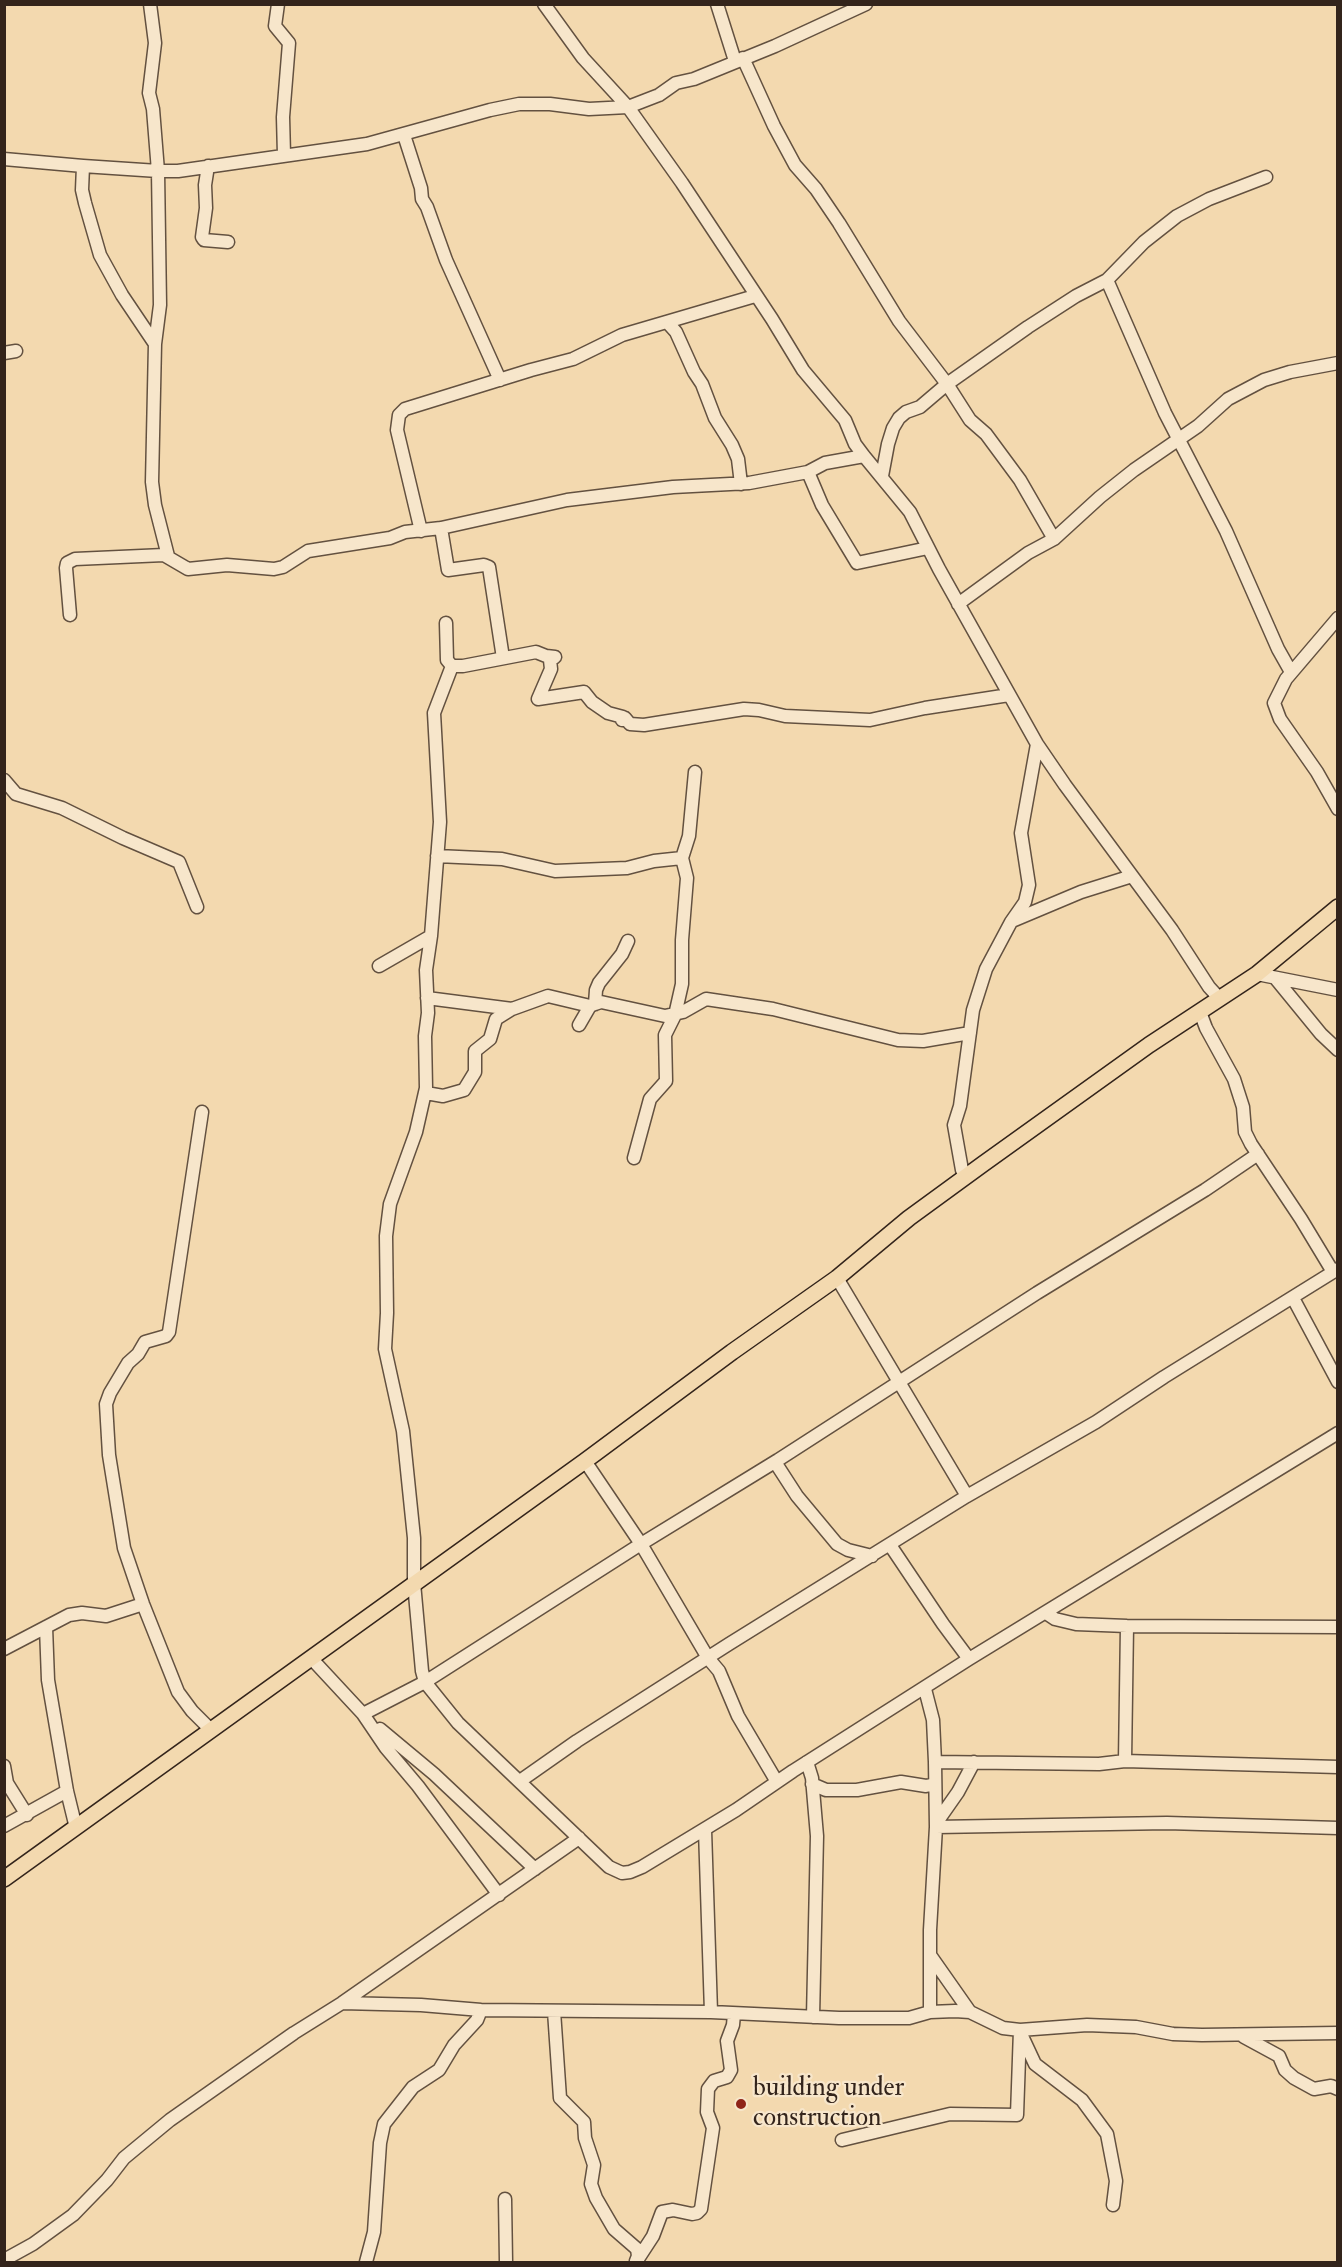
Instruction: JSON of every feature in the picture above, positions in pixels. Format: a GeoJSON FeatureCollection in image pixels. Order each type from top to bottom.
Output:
{"type":"FeatureCollection","features":[{"type":"Feature","properties":{"kind":"main road"},"geometry":{"type":"LineString","coordinates":[[4,1879],[837,1278],[909,1218],[1149,1045],[1257,974],[1338,907]]}},
{"type":"Feature","properties":{"kind":"street"},"geometry":{"type":"LineString","coordinates":[[150,4],[155,43],[149,93],[153,109],[158,171],[160,305],[155,344],[152,482],[155,505],[168,556],[180,566],[188,569],[226,565],[266,570],[283,567],[308,551],[390,538],[405,532],[441,528],[567,500],[673,487],[741,484],[808,472],[825,463],[864,456]]}},
{"type":"Feature","properties":{"kind":"street"},"geometry":{"type":"LineString","coordinates":[[278,4],[275,26],[289,43],[283,117],[284,155]]}},
{"type":"Feature","properties":{"kind":"street"},"geometry":{"type":"LineString","coordinates":[[544,4],[584,57],[628,108],[682,183],[803,370],[845,420],[855,444],[910,512],[958,604],[1037,744],[1177,937],[1209,987],[1220,999]]}},
{"type":"Feature","properties":{"kind":"street"},"geometry":{"type":"LineString","coordinates":[[717,4],[739,60],[795,165],[816,189],[839,223],[899,321],[947,384],[970,420],[986,434],[1020,480],[1054,539]]}},
{"type":"Feature","properties":{"kind":"street"},"geometry":{"type":"LineString","coordinates":[[4,159],[158,171],[367,144],[519,104],[550,104],[589,109],[628,108],[659,95],[670,86],[775,46],[866,4]]}},
{"type":"Feature","properties":{"kind":"street"},"geometry":{"type":"LineString","coordinates":[[404,135],[421,188],[422,199],[446,260],[500,380]]}},
{"type":"Feature","properties":{"kind":"street"},"geometry":{"type":"LineString","coordinates":[[83,166],[82,190],[100,255],[123,296],[155,344]]}},
{"type":"Feature","properties":{"kind":"street"},"geometry":{"type":"LineString","coordinates":[[208,166],[202,237],[204,240],[228,242]]}},
{"type":"Feature","properties":{"kind":"street"},"geometry":{"type":"LineString","coordinates":[[882,476],[888,444],[899,418],[906,412],[920,407],[947,384],[1037,321],[1076,296],[1107,280],[1144,242],[1177,216],[1209,199],[1266,177]]}},
{"type":"Feature","properties":{"kind":"street"},"geometry":{"type":"LineString","coordinates":[[1107,280],[1178,439],[1226,531],[1278,649],[1292,672]]}},
{"type":"Feature","properties":{"kind":"street"},"geometry":{"type":"LineString","coordinates":[[421,531],[397,430],[399,415],[405,409],[573,359],[622,335],[755,296]]}},
{"type":"Feature","properties":{"kind":"street"},"geometry":{"type":"LineString","coordinates":[[667,322],[676,332],[702,384],[715,417],[732,445],[738,459],[741,484]]}},
{"type":"Feature","properties":{"kind":"street"},"geometry":{"type":"LineString","coordinates":[[958,604],[1028,553],[1054,539],[1100,496],[1198,426],[1228,399],[1255,384],[1290,372],[1338,363]]}},
{"type":"Feature","properties":{"kind":"street"},"geometry":{"type":"LineString","coordinates":[[808,472],[822,505],[857,563],[928,548]]}},
{"type":"Feature","properties":{"kind":"street"},"geometry":{"type":"LineString","coordinates":[[441,528],[448,570],[484,565],[489,567],[503,658]]}},
{"type":"Feature","properties":{"kind":"street"},"geometry":{"type":"LineString","coordinates":[[70,615],[66,568],[70,561],[87,557],[168,556]]}},
{"type":"Feature","properties":{"kind":"street"},"geometry":{"type":"LineString","coordinates":[[1338,618],[1280,688],[1274,704],[1275,711],[1317,772],[1338,809]]}},
{"type":"Feature","properties":{"kind":"street"},"geometry":{"type":"LineString","coordinates":[[446,623],[447,660],[452,666]]}},
{"type":"Feature","properties":{"kind":"street"},"geometry":{"type":"LineString","coordinates":[[452,666],[538,652],[555,657],[550,660],[551,669],[538,699],[584,692],[592,702],[608,713],[623,717],[622,720],[625,718],[630,724],[651,724],[744,709],[785,716],[870,720],[925,708],[1009,695]]}},
{"type":"Feature","properties":{"kind":"street"},"geometry":{"type":"LineString","coordinates":[[452,666],[434,717],[440,806],[431,936],[426,970],[426,1093],[416,1132],[390,1204],[386,1236],[386,1357],[404,1431],[414,1528],[414,1583],[422,1671],[425,1682],[458,1723],[609,1867],[622,1873],[642,1867],[705,1830],[969,1659],[1338,1433]]}},
{"type":"Feature","properties":{"kind":"street"},"geometry":{"type":"LineString","coordinates":[[966,1177],[962,1170],[954,1125],[960,1106],[973,1010],[986,969],[1011,922],[1025,902],[1029,885],[1021,833],[1037,744]]}},
{"type":"Feature","properties":{"kind":"street"},"geometry":{"type":"LineString","coordinates":[[634,1158],[650,1099],[666,1081],[665,1035],[675,1015],[682,984],[682,940],[687,878],[682,858],[689,836],[695,772]]}},
{"type":"Feature","properties":{"kind":"street"},"geometry":{"type":"LineString","coordinates":[[4,780],[16,794],[62,808],[179,862],[197,907]]}},
{"type":"Feature","properties":{"kind":"street"},"geometry":{"type":"LineString","coordinates":[[437,855],[502,859],[555,871],[627,868],[654,861],[682,858]]}},
{"type":"Feature","properties":{"kind":"street"},"geometry":{"type":"LineString","coordinates":[[1011,922],[1081,892],[1132,876]]}},
{"type":"Feature","properties":{"kind":"street"},"geometry":{"type":"LineString","coordinates":[[380,966],[431,936]]}},
{"type":"Feature","properties":{"kind":"street"},"geometry":{"type":"LineString","coordinates":[[579,1025],[593,1005],[599,983],[622,954],[628,941]]}},
{"type":"Feature","properties":{"kind":"street"},"geometry":{"type":"LineString","coordinates":[[1257,974],[1338,990]]}},
{"type":"Feature","properties":{"kind":"street"},"geometry":{"type":"LineString","coordinates":[[1276,979],[1321,1034],[1338,1050]]}},
{"type":"Feature","properties":{"kind":"street"},"geometry":{"type":"LineString","coordinates":[[426,1093],[442,1096],[464,1089],[475,1072],[475,1051],[490,1039],[496,1019],[512,1009],[548,996],[593,1005],[601,1002],[665,1016],[675,1015],[706,999],[773,1009],[898,1040],[923,1041],[970,1033]]}},
{"type":"Feature","properties":{"kind":"street"},"geometry":{"type":"LineString","coordinates":[[426,998],[512,1009]]}},
{"type":"Feature","properties":{"kind":"street"},"geometry":{"type":"LineString","coordinates":[[520,1781],[577,1741],[708,1658],[967,1496],[1096,1422],[1335,1271],[1245,1132],[1243,1107],[1233,1079],[1200,1012]]}},
{"type":"Feature","properties":{"kind":"street"},"geometry":{"type":"LineString","coordinates":[[202,1112],[170,1332],[166,1336],[145,1342],[138,1354],[126,1366],[106,1404],[109,1455],[119,1506],[122,1538],[143,1604],[178,1692],[192,1711],[210,1729]]}},
{"type":"Feature","properties":{"kind":"street"},"geometry":{"type":"LineString","coordinates":[[363,1713],[425,1682],[641,1544],[775,1462],[1037,1293],[1205,1190],[1258,1154]]}},
{"type":"Feature","properties":{"kind":"street"},"geometry":{"type":"LineString","coordinates":[[837,1278],[967,1496]]}},
{"type":"Feature","properties":{"kind":"street"},"geometry":{"type":"LineString","coordinates":[[1293,1298],[1338,1382]]}},
{"type":"Feature","properties":{"kind":"street"},"geometry":{"type":"LineString","coordinates":[[585,1461],[641,1544],[708,1658],[723,1679],[738,1716],[777,1782]]}},
{"type":"Feature","properties":{"kind":"street"},"geometry":{"type":"LineString","coordinates":[[775,1462],[797,1496],[837,1544],[848,1550],[872,1556]]}},
{"type":"Feature","properties":{"kind":"street"},"geometry":{"type":"LineString","coordinates":[[890,1545],[969,1659]]}},
{"type":"Feature","properties":{"kind":"street"},"geometry":{"type":"LineString","coordinates":[[4,1649],[73,1614],[106,1616],[143,1604]]}},
{"type":"Feature","properties":{"kind":"street"},"geometry":{"type":"LineString","coordinates":[[1046,1613],[1055,1619],[1076,1624],[1338,1627]]}},
{"type":"Feature","properties":{"kind":"street"},"geometry":{"type":"LineString","coordinates":[[1125,1761],[1127,1626]]}},
{"type":"Feature","properties":{"kind":"street"},"geometry":{"type":"LineString","coordinates":[[46,1627],[48,1680],[67,1791],[76,1828]]}},
{"type":"Feature","properties":{"kind":"street"},"geometry":{"type":"LineString","coordinates":[[311,1658],[393,1742],[434,1774],[535,1869]]}},
{"type":"Feature","properties":{"kind":"street"},"geometry":{"type":"LineString","coordinates":[[925,1689],[933,1720],[936,1825],[930,1955],[930,2012]]}},
{"type":"Feature","properties":{"kind":"street"},"geometry":{"type":"LineString","coordinates":[[363,1713],[386,1748],[418,1785],[498,1895]]}},
{"type":"Feature","properties":{"kind":"street"},"geometry":{"type":"LineString","coordinates":[[935,1762],[1099,1764],[1125,1761],[1338,1767]]}},
{"type":"Feature","properties":{"kind":"street"},"geometry":{"type":"LineString","coordinates":[[807,1762],[813,1784],[817,1836],[813,2017]]}},
{"type":"Feature","properties":{"kind":"street"},"geometry":{"type":"LineString","coordinates":[[936,1825],[974,1762]]}},
{"type":"Feature","properties":{"kind":"street"},"geometry":{"type":"LineString","coordinates":[[4,1766],[7,1783],[27,1815]]}},
{"type":"Feature","properties":{"kind":"street"},"geometry":{"type":"LineString","coordinates":[[813,1784],[826,1790],[857,1790],[902,1782],[926,1786],[935,1784]]}},
{"type":"Feature","properties":{"kind":"street"},"geometry":{"type":"LineString","coordinates":[[4,1826],[67,1791]]}},
{"type":"Feature","properties":{"kind":"street"},"geometry":{"type":"LineString","coordinates":[[936,1825],[1167,1823],[1338,1828]]}},
{"type":"Feature","properties":{"kind":"street"},"geometry":{"type":"LineString","coordinates":[[705,1830],[711,2013]]}},
{"type":"Feature","properties":{"kind":"street"},"geometry":{"type":"LineString","coordinates":[[4,2260],[33,2244],[73,2215],[107,2180],[124,2158],[150,2134],[579,1838]]}},
{"type":"Feature","properties":{"kind":"street"},"geometry":{"type":"LineString","coordinates":[[930,1955],[970,2012]]}},
{"type":"Feature","properties":{"kind":"street"},"geometry":{"type":"LineString","coordinates":[[342,2003],[421,2005],[480,2010],[711,2013],[813,2017],[909,2018],[930,2012],[955,2010],[970,2012],[996,2025],[1020,2030],[1087,2025],[1136,2028],[1173,2034],[1240,2036],[1338,2033]]}},
{"type":"Feature","properties":{"kind":"street"},"geometry":{"type":"LineString","coordinates":[[366,2262],[375,2232],[380,2143],[384,2124],[413,2086],[440,2070],[454,2045],[477,2020],[480,2010]]}},
{"type":"Feature","properties":{"kind":"street"},"geometry":{"type":"LineString","coordinates":[[554,2011],[560,2098],[584,2122],[585,2138],[594,2164],[591,2184],[596,2198],[614,2229],[638,2249],[637,2261]]}},
{"type":"Feature","properties":{"kind":"street"},"geometry":{"type":"LineString","coordinates":[[637,2261],[650,2242],[662,2212],[673,2210],[692,2214],[701,2209],[713,2128],[707,2112],[708,2089],[714,2081],[727,2077],[731,2070],[727,2041],[734,2014]]}},
{"type":"Feature","properties":{"kind":"street"},"geometry":{"type":"LineString","coordinates":[[842,2140],[950,2114],[1017,2115],[1020,2030]]}},
{"type":"Feature","properties":{"kind":"street"},"geometry":{"type":"LineString","coordinates":[[1020,2030],[1035,2064],[1082,2100],[1107,2134],[1116,2181],[1113,2205]]}},
{"type":"Feature","properties":{"kind":"street"},"geometry":{"type":"LineString","coordinates":[[1240,2036],[1253,2040],[1262,2048],[1279,2056],[1285,2070],[1314,2089],[1331,2086],[1338,2089]]}},
{"type":"Feature","properties":{"kind":"street"},"geometry":{"type":"LineString","coordinates":[[505,2199],[506,2262]]}},
{"type":"Feature","properties":{"kind":"place","name":"building under construction"},"geometry":{"type":"Point","coordinates":[741,2104]}}]}
